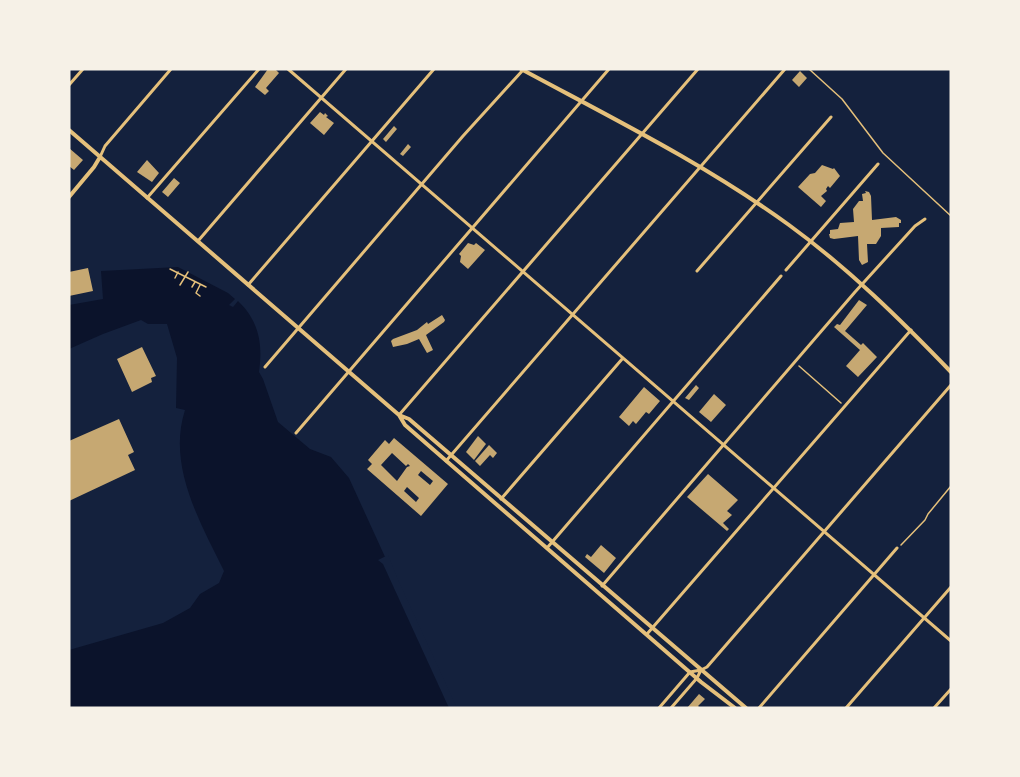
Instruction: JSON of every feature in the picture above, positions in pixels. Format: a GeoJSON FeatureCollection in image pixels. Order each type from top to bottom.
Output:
{"type":"FeatureCollection","features":[{"type":"Feature","properties":{"kind":"main road"},"geometry":{"type":"LineString","coordinates":[[523,69],[700,167],[757,203],[811,242],[863,285],[951,372]]}},
{"type":"Feature","properties":{"kind":"main road"},"geometry":{"type":"LineString","coordinates":[[69,130],[349,372],[399,414],[409,419],[746,708]]}},
{"type":"Feature","properties":{"kind":"main road"},"geometry":{"type":"LineString","coordinates":[[69,197],[100,157]]}},
{"type":"Feature","properties":{"kind":"main road"},"geometry":{"type":"LineString","coordinates":[[399,414],[405,425],[446,461],[697,678],[735,708]]}},
{"type":"Feature","properties":{"kind":"street"},"geometry":{"type":"LineString","coordinates":[[69,85],[82,69]]}},
{"type":"Feature","properties":{"kind":"street"},"geometry":{"type":"LineString","coordinates":[[100,157],[105,146],[171,69]]}},
{"type":"Feature","properties":{"kind":"street"},"geometry":{"type":"LineString","coordinates":[[147,198],[259,69]]}},
{"type":"Feature","properties":{"kind":"street"},"geometry":{"type":"LineString","coordinates":[[288,69],[951,641]]}},
{"type":"Feature","properties":{"kind":"street"},"geometry":{"type":"LineString","coordinates":[[198,241],[346,69]]}},
{"type":"Feature","properties":{"kind":"street"},"geometry":{"type":"LineString","coordinates":[[248,285],[434,69]]}},
{"type":"Feature","properties":{"kind":"street"},"geometry":{"type":"LineString","coordinates":[[265,367],[523,69]]}},
{"type":"Feature","properties":{"kind":"street"},"geometry":{"type":"LineString","coordinates":[[296,433],[609,69]]}},
{"type":"Feature","properties":{"kind":"street"},"geometry":{"type":"LineString","coordinates":[[399,414],[698,69]]}},
{"type":"Feature","properties":{"kind":"street"},"geometry":{"type":"LineString","coordinates":[[446,461],[785,69]]}},
{"type":"Feature","properties":{"kind":"street"},"geometry":{"type":"LineString","coordinates":[[697,271],[831,117]]}},
{"type":"Feature","properties":{"kind":"street"},"geometry":{"type":"LineString","coordinates":[[786,270],[878,164]]}},
{"type":"Feature","properties":{"kind":"street"},"geometry":{"type":"LineString","coordinates":[[602,586],[863,285],[915,226],[925,219]]}},
{"type":"Feature","properties":{"kind":"street"},"geometry":{"type":"LineString","coordinates":[[547,548],[781,276]]}},
{"type":"Feature","properties":{"kind":"street"},"geometry":{"type":"LineString","coordinates":[[647,634],[911,330]]}},
{"type":"Feature","properties":{"kind":"street"},"geometry":{"type":"LineString","coordinates":[[501,499],[623,358]]}},
{"type":"Feature","properties":{"kind":"street"},"geometry":{"type":"LineString","coordinates":[[659,708],[690,672],[707,667],[951,385]]}},
{"type":"Feature","properties":{"kind":"street"},"geometry":{"type":"LineString","coordinates":[[759,708],[898,548]]}},
{"type":"Feature","properties":{"kind":"street"},"geometry":{"type":"LineString","coordinates":[[846,708],[951,587]]}},
{"type":"Feature","properties":{"kind":"street"},"geometry":{"type":"LineString","coordinates":[[671,708],[697,678],[701,670]]}},
{"type":"Feature","properties":{"kind":"street"},"geometry":{"type":"LineString","coordinates":[[934,708],[951,689]]}},
{"type":"Feature","properties":{"kind":"path"},"geometry":{"type":"LineString","coordinates":[[809,69],[842,99],[883,153],[951,216]]}},
{"type":"Feature","properties":{"kind":"path"},"geometry":{"type":"LineString","coordinates":[[170,269],[206,287]]}},
{"type":"Feature","properties":{"kind":"path"},"geometry":{"type":"LineString","coordinates":[[175,278],[178,272]]}},
{"type":"Feature","properties":{"kind":"path"},"geometry":{"type":"LineString","coordinates":[[180,285],[188,272]]}},
{"type":"Feature","properties":{"kind":"path"},"geometry":{"type":"LineString","coordinates":[[188,284],[190,278]]}},
{"type":"Feature","properties":{"kind":"path"},"geometry":{"type":"LineString","coordinates":[[192,287],[195,281]]}},
{"type":"Feature","properties":{"kind":"path"},"geometry":{"type":"LineString","coordinates":[[200,296],[196,293],[201,284]]}},
{"type":"Feature","properties":{"kind":"path"},"geometry":{"type":"LineString","coordinates":[[198,289],[202,291]]}},
{"type":"Feature","properties":{"kind":"path"},"geometry":{"type":"LineString","coordinates":[[799,366],[841,403]]}},
{"type":"Feature","properties":{"kind":"path"},"geometry":{"type":"LineString","coordinates":[[898,548],[909,539],[951,486]]}},
{"type":"Feature","properties":{"kind":"water"},"geometry":{"type":"Polygon","coordinates":[[[178,267],[228,293],[235,299],[229,305],[233,307],[238,301],[251,317],[260,343],[259,372],[278,422],[310,449],[331,457],[349,478],[454,708],[69,708],[69,650],[163,623],[190,608],[200,594],[219,583],[224,571],[196,513],[183,473],[180,452],[185,410],[176,408],[177,358],[167,324],[148,324],[141,320],[69,349],[69,305],[103,299],[101,271],[178,267]]]}},
{"type":"Feature","properties":{"kind":"pier"},"geometry":{"type":"Polygon","coordinates":[[[388,555],[457,708],[449,708],[383,564],[378,560],[388,555]]]}},
{"type":"Feature","properties":{"kind":"building"},"geometry":{"type":"Polygon","coordinates":[[[268,69],[275,69],[279,73],[266,88],[269,91],[265,95],[255,87],[268,69]]]}},
{"type":"Feature","properties":{"kind":"building"},"geometry":{"type":"Polygon","coordinates":[[[800,71],[807,78],[799,87],[792,80],[800,71]]]}},
{"type":"Feature","properties":{"kind":"building"},"geometry":{"type":"Polygon","coordinates":[[[320,112],[324,115],[325,113],[328,116],[326,117],[334,123],[324,135],[310,123],[320,112]]]}},
{"type":"Feature","properties":{"kind":"building"},"geometry":{"type":"Polygon","coordinates":[[[394,126],[397,129],[386,142],[383,139],[394,126]]]}},
{"type":"Feature","properties":{"kind":"building"},"geometry":{"type":"Polygon","coordinates":[[[408,144],[411,147],[403,156],[400,154],[408,144]]]}},
{"type":"Feature","properties":{"kind":"building"},"geometry":{"type":"Polygon","coordinates":[[[69,148],[83,160],[74,170],[69,166],[69,148]]]}},
{"type":"Feature","properties":{"kind":"building"},"geometry":{"type":"Polygon","coordinates":[[[147,160],[159,173],[152,182],[137,172],[147,160]]]}},
{"type":"Feature","properties":{"kind":"building"},"geometry":{"type":"Polygon","coordinates":[[[822,165],[834,168],[840,176],[830,188],[828,186],[827,191],[821,196],[826,201],[821,207],[798,187],[822,165]]]}},
{"type":"Feature","properties":{"kind":"building"},"geometry":{"type":"Polygon","coordinates":[[[174,178],[180,183],[168,197],[162,192],[174,178]]]}},
{"type":"Feature","properties":{"kind":"building"},"geometry":{"type":"Polygon","coordinates":[[[865,191],[871,196],[872,220],[896,217],[901,220],[901,223],[899,227],[881,228],[881,236],[876,244],[867,244],[868,262],[862,265],[859,260],[858,236],[834,239],[830,238],[829,234],[830,230],[838,229],[840,223],[854,222],[853,209],[859,201],[863,201],[862,194],[866,193],[865,191]]]}},
{"type":"Feature","properties":{"kind":"building"},"geometry":{"type":"Polygon","coordinates":[[[468,243],[474,245],[476,243],[485,250],[468,269],[460,262],[459,254],[468,243]]]}},
{"type":"Feature","properties":{"kind":"building"},"geometry":{"type":"Polygon","coordinates":[[[88,268],[93,291],[69,296],[69,272],[88,268]]]}},
{"type":"Feature","properties":{"kind":"building"},"geometry":{"type":"Polygon","coordinates":[[[859,300],[867,305],[845,331],[861,345],[863,343],[877,357],[858,377],[846,366],[860,350],[834,327],[837,324],[840,325],[859,300]]]}},
{"type":"Feature","properties":{"kind":"building"},"geometry":{"type":"Polygon","coordinates":[[[442,315],[444,322],[426,335],[433,350],[427,353],[419,339],[393,347],[391,341],[393,339],[417,330],[442,315]]]}},
{"type":"Feature","properties":{"kind":"building"},"geometry":{"type":"Polygon","coordinates":[[[142,347],[156,376],[151,378],[152,382],[132,392],[117,359],[142,347]]]}},
{"type":"Feature","properties":{"kind":"building"},"geometry":{"type":"Polygon","coordinates":[[[696,385],[699,388],[689,400],[685,398],[696,385]]]}},
{"type":"Feature","properties":{"kind":"building"},"geometry":{"type":"Polygon","coordinates":[[[644,387],[660,401],[649,414],[646,412],[636,424],[633,421],[629,426],[619,417],[644,387]]]}},
{"type":"Feature","properties":{"kind":"building"},"geometry":{"type":"Polygon","coordinates":[[[714,394],[726,405],[711,422],[699,412],[714,394]]]}},
{"type":"Feature","properties":{"kind":"building"},"geometry":{"type":"Polygon","coordinates":[[[119,419],[134,452],[128,455],[135,470],[69,501],[69,441],[119,419]]]}},
{"type":"Feature","properties":{"kind":"building"},"geometry":{"type":"Polygon","coordinates":[[[478,436],[486,444],[474,460],[466,452],[478,436]]]}},
{"type":"Feature","properties":{"kind":"building"},"geometry":{"type":"Polygon","coordinates":[[[394,438],[448,484],[421,516],[367,469],[372,464],[368,460],[385,440],[389,444],[394,438]],[[392,453],[381,465],[397,481],[410,466],[408,464],[406,466],[392,453]],[[421,471],[418,475],[430,485],[433,481],[421,471]],[[407,487],[404,491],[416,502],[419,498],[407,487]]]}},
{"type":"Feature","properties":{"kind":"building"},"geometry":{"type":"Polygon","coordinates":[[[489,445],[497,453],[493,458],[490,455],[480,466],[475,461],[489,445]]]}},
{"type":"Feature","properties":{"kind":"building"},"geometry":{"type":"Polygon","coordinates":[[[708,474],[738,500],[727,511],[732,515],[723,523],[729,529],[727,531],[687,497],[708,474]]]}},
{"type":"Feature","properties":{"kind":"building"},"geometry":{"type":"Polygon","coordinates":[[[601,545],[616,558],[604,573],[585,557],[587,554],[591,557],[601,545]]]}},
{"type":"Feature","properties":{"kind":"building"},"geometry":{"type":"Polygon","coordinates":[[[699,694],[705,699],[698,706],[700,708],[687,708],[699,694]]]}}]}
